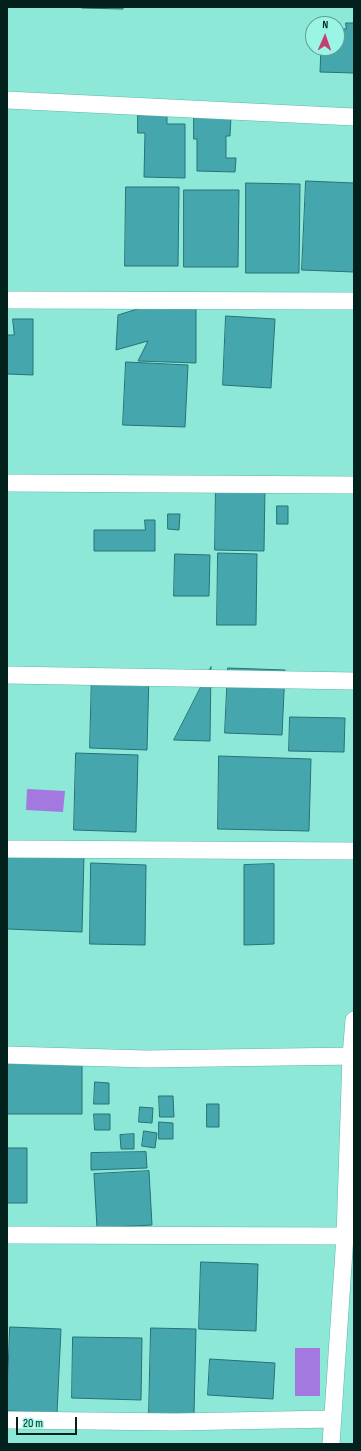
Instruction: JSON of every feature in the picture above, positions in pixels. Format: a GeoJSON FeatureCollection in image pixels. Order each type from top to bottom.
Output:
{"type":"FeatureCollection","features":[{"type":"Feature","properties":{"kind":"street"},"geometry":{"type":"LineString","coordinates":[[7,100],[354,117]]}},
{"type":"Feature","properties":{"kind":"street"},"geometry":{"type":"LineString","coordinates":[[7,300],[354,301]]}},
{"type":"Feature","properties":{"kind":"street"},"geometry":{"type":"LineString","coordinates":[[7,483],[354,485]]}},
{"type":"Feature","properties":{"kind":"street"},"geometry":{"type":"LineString","coordinates":[[7,676],[354,681]]}},
{"type":"Feature","properties":{"kind":"street"},"geometry":{"type":"LineString","coordinates":[[7,849],[354,851]]}},
{"type":"Feature","properties":{"kind":"street"},"geometry":{"type":"LineString","coordinates":[[331,1444],[345,1236],[354,1020]]}},
{"type":"Feature","properties":{"kind":"street"},"geometry":{"type":"LineString","coordinates":[[7,1055],[146,1059],[353,1056]]}},
{"type":"Feature","properties":{"kind":"street"},"geometry":{"type":"LineString","coordinates":[[7,1235],[345,1236]]}},
{"type":"Feature","properties":{"kind":"street"},"geometry":{"type":"LineString","coordinates":[[7,1420],[175,1422],[332,1419]]}},
{"type":"Feature","properties":{"kind":"shaded area"},"geometry":{"type":"Polygon","coordinates":[[[27,789],[65,791],[63,812],[26,810],[27,789]]]}},
{"type":"Feature","properties":{"kind":"shaded area"},"geometry":{"type":"Polygon","coordinates":[[[295,1348],[320,1348],[320,1396],[295,1396],[295,1348]]]}},
{"type":"Feature","properties":{"kind":"building"},"geometry":{"type":"Polygon","coordinates":[[[123,7],[123,9],[82,8],[123,7]]]}},
{"type":"Feature","properties":{"kind":"building"},"geometry":{"type":"Polygon","coordinates":[[[346,23],[354,23],[354,73],[320,72],[321,56],[345,56],[346,23]]]}},
{"type":"Feature","properties":{"kind":"building"},"geometry":{"type":"Polygon","coordinates":[[[138,115],[167,116],[167,124],[185,124],[185,178],[144,177],[145,133],[138,133],[138,115]]]}},
{"type":"Feature","properties":{"kind":"building"},"geometry":{"type":"Polygon","coordinates":[[[194,115],[231,116],[230,136],[226,136],[226,158],[236,158],[235,172],[197,171],[197,139],[194,139],[194,115]]]}},
{"type":"Feature","properties":{"kind":"building"},"geometry":{"type":"Polygon","coordinates":[[[306,181],[354,183],[354,272],[302,270],[306,181]]]}},
{"type":"Feature","properties":{"kind":"building"},"geometry":{"type":"Polygon","coordinates":[[[246,183],[300,184],[299,273],[246,273],[246,183]]]}},
{"type":"Feature","properties":{"kind":"building"},"geometry":{"type":"Polygon","coordinates":[[[126,187],[179,187],[178,266],[125,266],[126,187]]]}},
{"type":"Feature","properties":{"kind":"building"},"geometry":{"type":"Polygon","coordinates":[[[184,190],[239,190],[238,267],[184,267],[184,190]]]}},
{"type":"Feature","properties":{"kind":"building"},"geometry":{"type":"Polygon","coordinates":[[[196,306],[196,363],[138,361],[148,341],[116,350],[118,315],[144,307],[196,306]]]}},
{"type":"Feature","properties":{"kind":"building"},"geometry":{"type":"Polygon","coordinates":[[[226,316],[275,319],[271,388],[223,385],[226,316]]]}},
{"type":"Feature","properties":{"kind":"building"},"geometry":{"type":"Polygon","coordinates":[[[13,319],[33,319],[33,375],[7,374],[7,335],[14,335],[13,319]]]}},
{"type":"Feature","properties":{"kind":"building"},"geometry":{"type":"Polygon","coordinates":[[[126,362],[188,365],[185,427],[123,425],[126,362]]]}},
{"type":"Feature","properties":{"kind":"building"},"geometry":{"type":"Polygon","coordinates":[[[216,484],[265,484],[264,551],[215,550],[216,484]]]}},
{"type":"Feature","properties":{"kind":"building"},"geometry":{"type":"Polygon","coordinates":[[[277,506],[288,506],[288,524],[277,524],[277,506]]]}},
{"type":"Feature","properties":{"kind":"building"},"geometry":{"type":"Polygon","coordinates":[[[168,514],[180,514],[179,530],[168,529],[168,514]]]}},
{"type":"Feature","properties":{"kind":"building"},"geometry":{"type":"Polygon","coordinates":[[[145,520],[155,520],[155,551],[94,551],[94,530],[145,530],[145,520]]]}},
{"type":"Feature","properties":{"kind":"building"},"geometry":{"type":"Polygon","coordinates":[[[218,553],[257,554],[256,625],[217,625],[218,553]]]}},
{"type":"Feature","properties":{"kind":"building"},"geometry":{"type":"Polygon","coordinates":[[[175,554],[210,555],[209,596],[174,596],[175,554]]]}},
{"type":"Feature","properties":{"kind":"building"},"geometry":{"type":"Polygon","coordinates":[[[211,667],[210,741],[174,740],[211,667]]]}},
{"type":"Feature","properties":{"kind":"building"},"geometry":{"type":"Polygon","coordinates":[[[228,668],[285,670],[282,735],[225,733],[228,668]]]}},
{"type":"Feature","properties":{"kind":"building"},"geometry":{"type":"Polygon","coordinates":[[[92,672],[149,673],[147,750],[90,748],[92,672]]]}},
{"type":"Feature","properties":{"kind":"building"},"geometry":{"type":"Polygon","coordinates":[[[290,717],[345,718],[344,752],[289,751],[290,717]]]}},
{"type":"Feature","properties":{"kind":"building"},"geometry":{"type":"Polygon","coordinates":[[[76,753],[138,755],[136,832],[74,830],[76,753]]]}},
{"type":"Feature","properties":{"kind":"building"},"geometry":{"type":"Polygon","coordinates":[[[219,756],[311,759],[309,831],[218,829],[219,756]]]}},
{"type":"Feature","properties":{"kind":"building"},"geometry":{"type":"Polygon","coordinates":[[[8,853],[84,855],[82,932],[7,929],[8,853]]]}},
{"type":"Feature","properties":{"kind":"building"},"geometry":{"type":"Polygon","coordinates":[[[91,863],[146,865],[145,945],[90,944],[91,863]]]}},
{"type":"Feature","properties":{"kind":"building"},"geometry":{"type":"Polygon","coordinates":[[[274,864],[274,944],[244,945],[244,865],[274,864]]]}},
{"type":"Feature","properties":{"kind":"building"},"geometry":{"type":"Polygon","coordinates":[[[7,1063],[82,1063],[82,1114],[7,1114],[7,1063]]]}},
{"type":"Feature","properties":{"kind":"building"},"geometry":{"type":"Polygon","coordinates":[[[95,1082],[109,1083],[109,1104],[94,1104],[95,1082]]]}},
{"type":"Feature","properties":{"kind":"building"},"geometry":{"type":"Polygon","coordinates":[[[159,1096],[173,1096],[174,1117],[160,1117],[159,1096]]]}},
{"type":"Feature","properties":{"kind":"building"},"geometry":{"type":"Polygon","coordinates":[[[207,1104],[219,1104],[219,1127],[207,1127],[207,1104]]]}},
{"type":"Feature","properties":{"kind":"building"},"geometry":{"type":"Polygon","coordinates":[[[140,1107],[153,1108],[152,1123],[139,1122],[140,1107]]]}},
{"type":"Feature","properties":{"kind":"building"},"geometry":{"type":"Polygon","coordinates":[[[94,1114],[110,1114],[110,1130],[95,1130],[94,1114]]]}},
{"type":"Feature","properties":{"kind":"building"},"geometry":{"type":"Polygon","coordinates":[[[159,1122],[173,1123],[173,1139],[159,1139],[159,1122]]]}},
{"type":"Feature","properties":{"kind":"building"},"geometry":{"type":"Polygon","coordinates":[[[144,1131],[157,1133],[155,1148],[142,1146],[144,1131]]]}},
{"type":"Feature","properties":{"kind":"building"},"geometry":{"type":"Polygon","coordinates":[[[134,1134],[134,1149],[121,1149],[120,1135],[134,1134]]]}},
{"type":"Feature","properties":{"kind":"building"},"geometry":{"type":"Polygon","coordinates":[[[7,1148],[27,1148],[27,1203],[7,1203],[7,1148]]]}},
{"type":"Feature","properties":{"kind":"building"},"geometry":{"type":"Polygon","coordinates":[[[146,1152],[147,1168],[91,1170],[91,1153],[146,1152]]]}},
{"type":"Feature","properties":{"kind":"building"},"geometry":{"type":"Polygon","coordinates":[[[149,1171],[152,1225],[97,1228],[94,1174],[149,1171]]]}},
{"type":"Feature","properties":{"kind":"building"},"geometry":{"type":"Polygon","coordinates":[[[201,1262],[258,1264],[256,1331],[199,1329],[201,1262]]]}},
{"type":"Feature","properties":{"kind":"building"},"geometry":{"type":"Polygon","coordinates":[[[10,1327],[61,1329],[57,1413],[7,1411],[10,1327]]]}},
{"type":"Feature","properties":{"kind":"building"},"geometry":{"type":"Polygon","coordinates":[[[151,1328],[196,1329],[194,1414],[149,1414],[151,1328]]]}},
{"type":"Feature","properties":{"kind":"building"},"geometry":{"type":"Polygon","coordinates":[[[73,1337],[142,1338],[141,1400],[72,1398],[73,1337]]]}},
{"type":"Feature","properties":{"kind":"building"},"geometry":{"type":"Polygon","coordinates":[[[210,1359],[275,1363],[273,1399],[208,1395],[210,1359]]]}}]}
